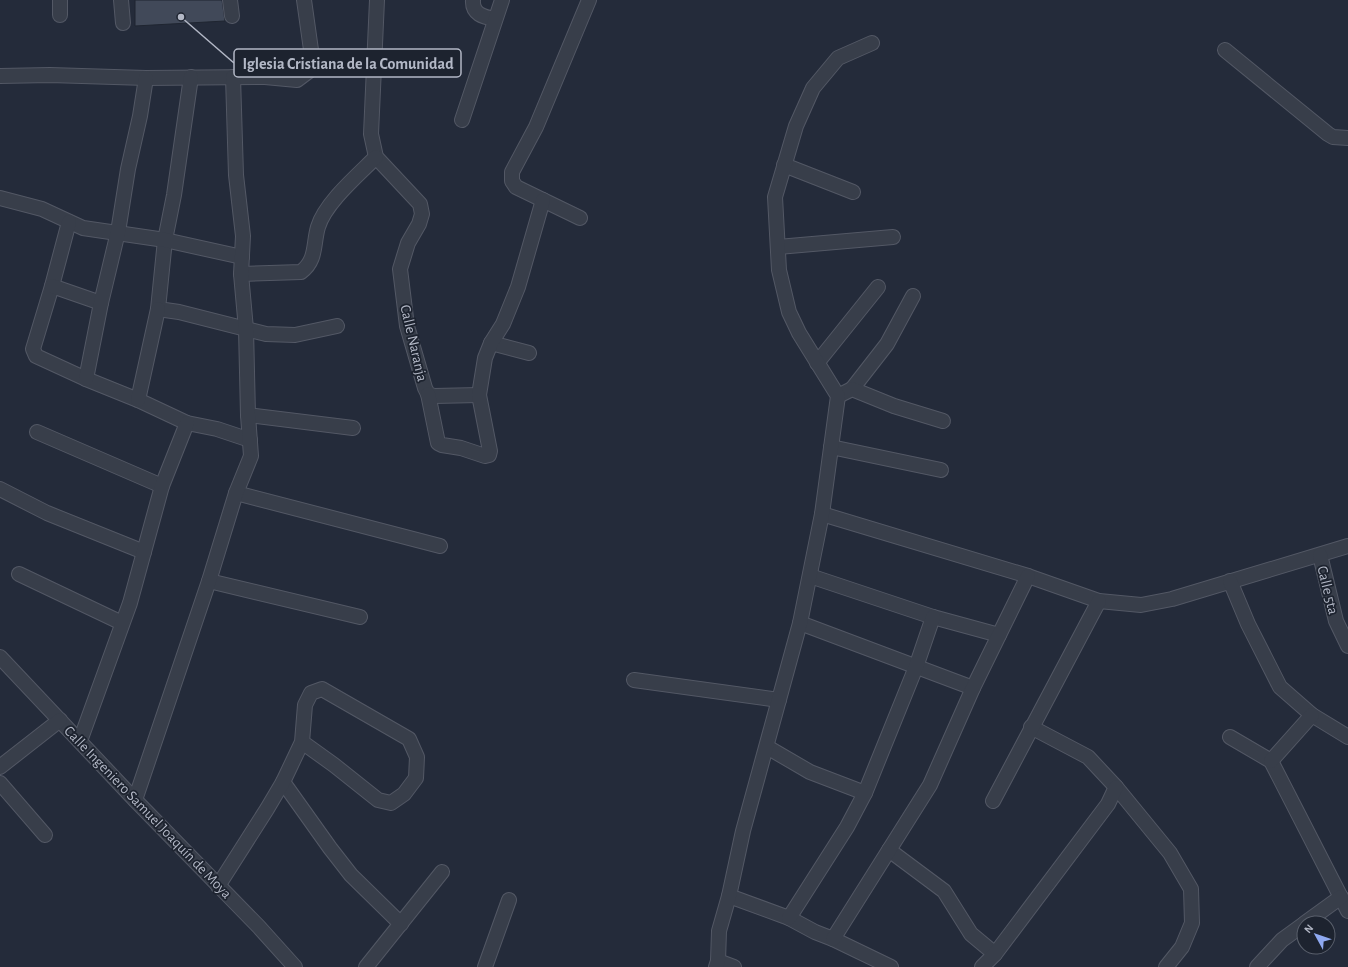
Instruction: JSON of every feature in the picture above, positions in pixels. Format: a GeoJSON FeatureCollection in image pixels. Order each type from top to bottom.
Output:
{"type":"FeatureCollection","features":[{"type":"Feature","properties":{"kind":"street"},"geometry":{"type":"LineString","coordinates":[[60,0],[60,15]]}},
{"type":"Feature","properties":{"kind":"street"},"geometry":{"type":"LineString","coordinates":[[121,0],[123,23]]}},
{"type":"Feature","properties":{"kind":"street"},"geometry":{"type":"LineString","coordinates":[[230,0],[232,16]]}},
{"type":"Feature","properties":{"kind":"street"},"geometry":{"type":"LineString","coordinates":[[0,76],[50,75],[146,78],[265,77],[297,80],[309,70],[312,57],[304,0]]}},
{"type":"Feature","properties":{"kind":"street"},"geometry":{"type":"LineString","coordinates":[[241,274],[301,272],[308,267],[312,260],[318,226],[329,205],[376,157],[371,134],[377,0]]}},
{"type":"Feature","properties":{"kind":"street"},"geometry":{"type":"LineString","coordinates":[[473,0],[472,5],[477,14],[483,17],[495,19]]}},
{"type":"Feature","properties":{"kind":"street"},"geometry":{"type":"LineString","coordinates":[[462,120],[502,0]]}},
{"type":"Feature","properties":{"kind":"street"},"geometry":{"type":"LineString","coordinates":[[580,218],[516,187],[512,181],[512,172],[536,127],[589,0]]}},
{"type":"Feature","properties":{"kind":"street"},"geometry":{"type":"LineString","coordinates":[[734,967],[717,964],[719,931],[729,896],[743,830],[800,624],[822,514],[838,396],[799,333],[789,312],[780,270],[775,196],[796,126],[813,88],[838,58],[872,43]]}},
{"type":"Feature","properties":{"kind":"street"},"geometry":{"type":"LineString","coordinates":[[1225,50],[1333,138],[1348,138]]}},
{"type":"Feature","properties":{"kind":"street"},"geometry":{"type":"LineString","coordinates":[[138,400],[158,310],[165,240],[174,195],[191,77]]}},
{"type":"Feature","properties":{"kind":"street"},"geometry":{"type":"LineString","coordinates":[[135,800],[210,581],[236,494],[251,456],[248,415],[246,329],[241,274],[243,236],[236,176],[233,77]]}},
{"type":"Feature","properties":{"kind":"street"},"geometry":{"type":"LineString","coordinates":[[86,379],[101,303],[118,232],[128,169],[140,116],[146,78]]}},
{"type":"Feature","properties":{"kind":"street","name":"Calle Naranja"},"geometry":{"type":"LineString","coordinates":[[376,157],[420,204],[422,214],[419,224],[408,243],[400,269],[408,326],[425,388],[428,394],[434,396],[478,395]]}},
{"type":"Feature","properties":{"kind":"street"},"geometry":{"type":"LineString","coordinates":[[784,165],[853,192]]}},
{"type":"Feature","properties":{"kind":"street"},"geometry":{"type":"LineString","coordinates":[[0,198],[42,209],[83,228],[165,240],[242,257]]}},
{"type":"Feature","properties":{"kind":"street"},"geometry":{"type":"LineString","coordinates":[[428,394],[438,443],[461,448],[485,456],[489,455],[490,451],[478,395],[485,358],[518,287],[543,200]]}},
{"type":"Feature","properties":{"kind":"street"},"geometry":{"type":"LineString","coordinates":[[69,222],[33,349],[36,356],[187,423],[217,429],[250,440]]}},
{"type":"Feature","properties":{"kind":"street"},"geometry":{"type":"LineString","coordinates":[[778,247],[893,237]]}},
{"type":"Feature","properties":{"kind":"street"},"geometry":{"type":"LineString","coordinates":[[52,286],[101,303]]}},
{"type":"Feature","properties":{"kind":"street"},"geometry":{"type":"LineString","coordinates":[[817,363],[878,287]]}},
{"type":"Feature","properties":{"kind":"street"},"geometry":{"type":"LineString","coordinates":[[838,396],[852,389],[887,344],[912,296]]}},
{"type":"Feature","properties":{"kind":"street"},"geometry":{"type":"LineString","coordinates":[[158,310],[178,312],[266,334],[294,335],[337,326]]}},
{"type":"Feature","properties":{"kind":"street"},"geometry":{"type":"LineString","coordinates":[[491,343],[529,353]]}},
{"type":"Feature","properties":{"kind":"street"},"geometry":{"type":"LineString","coordinates":[[852,389],[894,406],[942,421]]}},
{"type":"Feature","properties":{"kind":"street"},"geometry":{"type":"LineString","coordinates":[[248,415],[353,428]]}},
{"type":"Feature","properties":{"kind":"street"},"geometry":{"type":"LineString","coordinates":[[80,741],[130,603],[162,486],[187,423]]}},
{"type":"Feature","properties":{"kind":"street"},"geometry":{"type":"LineString","coordinates":[[37,432],[162,486]]}},
{"type":"Feature","properties":{"kind":"street"},"geometry":{"type":"LineString","coordinates":[[831,447],[941,470]]}},
{"type":"Feature","properties":{"kind":"street"},"geometry":{"type":"LineString","coordinates":[[0,489],[47,513],[144,552]]}},
{"type":"Feature","properties":{"kind":"street"},"geometry":{"type":"LineString","coordinates":[[236,494],[440,546]]}},
{"type":"Feature","properties":{"kind":"street"},"geometry":{"type":"LineString","coordinates":[[822,514],[1028,576],[1099,601],[1141,605],[1172,599],[1348,546]]}},
{"type":"Feature","properties":{"kind":"street","name":"Calle 5ta"},"geometry":{"type":"LineString","coordinates":[[1320,555],[1336,620],[1348,646]]}},
{"type":"Feature","properties":{"kind":"street"},"geometry":{"type":"LineString","coordinates":[[19,574],[122,623]]}},
{"type":"Feature","properties":{"kind":"street"},"geometry":{"type":"LineString","coordinates":[[810,576],[933,616],[999,635]]}},
{"type":"Feature","properties":{"kind":"street"},"geometry":{"type":"LineString","coordinates":[[833,939],[930,785],[973,688],[1028,576]]}},
{"type":"Feature","properties":{"kind":"street"},"geometry":{"type":"LineString","coordinates":[[210,581],[360,617]]}},
{"type":"Feature","properties":{"kind":"street"},"geometry":{"type":"LineString","coordinates":[[1230,581],[1248,624],[1280,687],[1312,715],[1348,737]]}},
{"type":"Feature","properties":{"kind":"street"},"geometry":{"type":"LineString","coordinates":[[993,801],[1099,601]]}},
{"type":"Feature","properties":{"kind":"street"},"geometry":{"type":"LineString","coordinates":[[789,918],[847,827],[865,793],[916,667],[933,616]]}},
{"type":"Feature","properties":{"kind":"street"},"geometry":{"type":"LineString","coordinates":[[800,624],[973,688]]}},
{"type":"Feature","properties":{"kind":"street","name":"Calle Ingeniero Samuel Joaquín de Moya"},"geometry":{"type":"LineString","coordinates":[[0,657],[135,800],[259,927],[295,967]]}},
{"type":"Feature","properties":{"kind":"street"},"geometry":{"type":"LineString","coordinates":[[634,680],[779,700]]}},
{"type":"Feature","properties":{"kind":"street"},"geometry":{"type":"LineString","coordinates":[[218,886],[283,782],[302,742],[305,705],[311,693],[322,689],[409,739],[417,757],[416,778],[404,794],[391,803],[378,800],[302,742]]}},
{"type":"Feature","properties":{"kind":"street"},"geometry":{"type":"LineString","coordinates":[[1271,761],[1312,715]]}},
{"type":"Feature","properties":{"kind":"street"},"geometry":{"type":"LineString","coordinates":[[0,767],[60,720]]}},
{"type":"Feature","properties":{"kind":"street"},"geometry":{"type":"LineString","coordinates":[[1031,727],[1088,757],[1116,787],[1170,853],[1191,889],[1192,924],[1182,947],[1166,967]]}},
{"type":"Feature","properties":{"kind":"street"},"geometry":{"type":"LineString","coordinates":[[1230,737],[1271,761],[1348,911]]}},
{"type":"Feature","properties":{"kind":"street"},"geometry":{"type":"LineString","coordinates":[[767,747],[810,772],[865,793]]}},
{"type":"Feature","properties":{"kind":"street"},"geometry":{"type":"LineString","coordinates":[[283,782],[351,875],[401,924]]}},
{"type":"Feature","properties":{"kind":"street"},"geometry":{"type":"LineString","coordinates":[[0,783],[45,834]]}},
{"type":"Feature","properties":{"kind":"street"},"geometry":{"type":"LineString","coordinates":[[982,967],[995,954],[1108,804],[1116,787]]}},
{"type":"Feature","properties":{"kind":"street"},"geometry":{"type":"LineString","coordinates":[[889,850],[944,891],[971,934],[995,954]]}},
{"type":"Feature","properties":{"kind":"street"},"geometry":{"type":"LineString","coordinates":[[366,967],[442,872]]}},
{"type":"Feature","properties":{"kind":"street"},"geometry":{"type":"LineString","coordinates":[[729,896],[789,918],[815,932],[891,967]]}},
{"type":"Feature","properties":{"kind":"street"},"geometry":{"type":"LineString","coordinates":[[1316,915],[1341,897]]}},
{"type":"Feature","properties":{"kind":"street"},"geometry":{"type":"LineString","coordinates":[[485,967],[509,900]]}},
{"type":"Feature","properties":{"kind":"street"},"geometry":{"type":"LineString","coordinates":[[1257,967],[1282,940],[1296,930]]}},
{"type":"Feature","properties":{"kind":"building"},"geometry":{"type":"Polygon","coordinates":[[[135,0],[222,0],[225,21],[135,26],[135,0]]]}},
{"type":"Feature","properties":{"kind":"place","name":"Iglesia Cristiana de la Comunidad"},"geometry":{"type":"Point","coordinates":[181,17]}}]}
